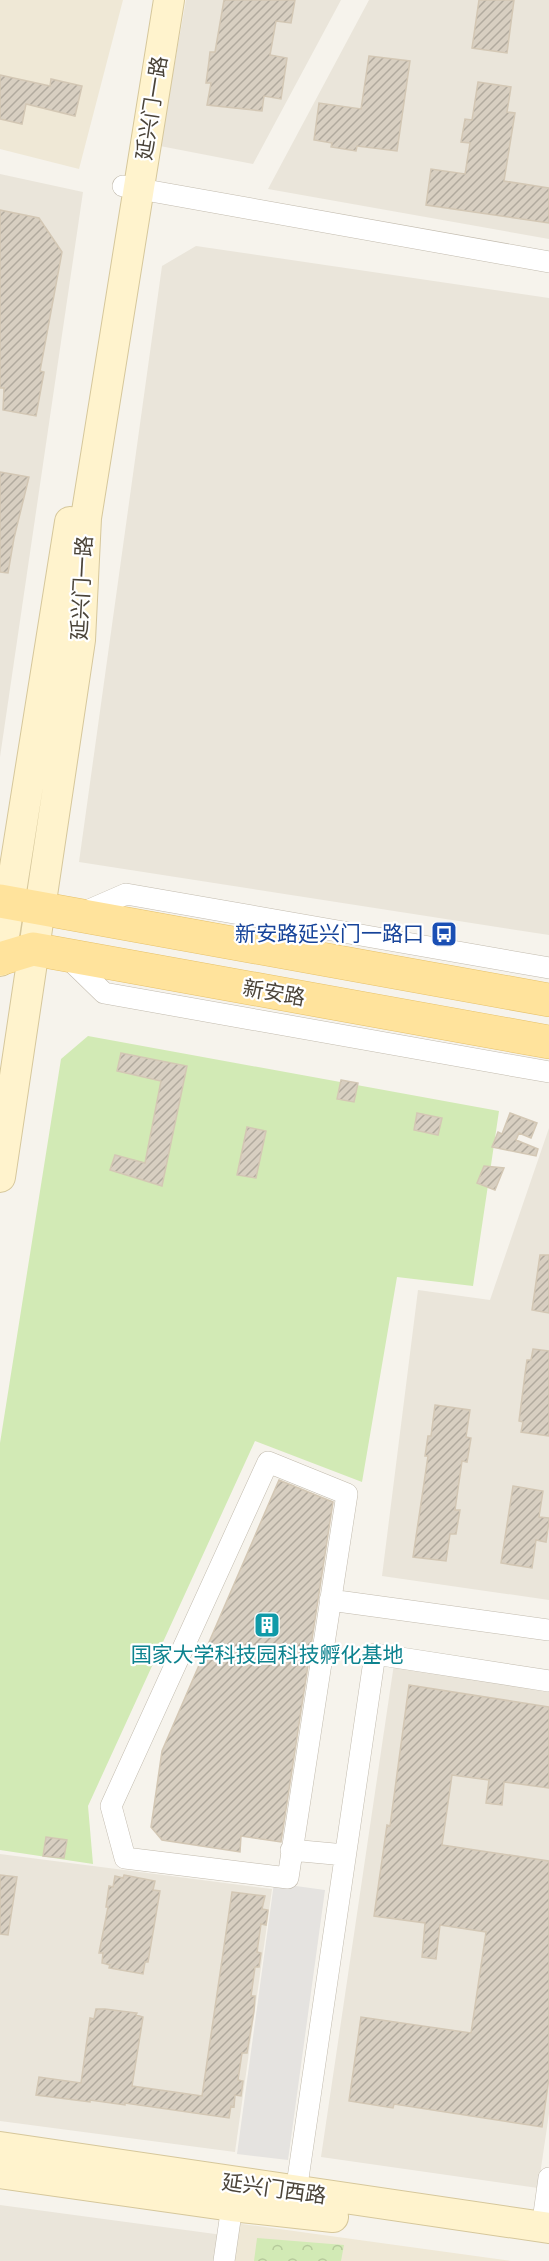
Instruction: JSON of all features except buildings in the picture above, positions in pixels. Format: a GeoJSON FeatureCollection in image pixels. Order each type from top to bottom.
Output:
{"type":"FeatureCollection","features":[{"type":"Feature","properties":{"kind":"main road","name":"新安路"},"geometry":{"type":"LineString","coordinates":[[5,902],[549,1000]]}},
{"type":"Feature","properties":{"kind":"main road","name":"新安路"},"geometry":{"type":"LineString","coordinates":[[0,959],[49,952],[549,1042]]}},
{"type":"Feature","properties":{"kind":"street","name":"延兴门一路"},"geometry":{"type":"LineString","coordinates":[[0,1177],[49,952],[41,909],[80,640],[86,518],[131,188],[151,0]]}},
{"type":"Feature","properties":{"kind":"street","name":"延兴门一路"},"geometry":{"type":"LineString","coordinates":[[0,959],[5,902],[131,188],[169,0]]}},
{"type":"Feature","properties":{"kind":"street"},"geometry":{"type":"LineString","coordinates":[[131,188],[549,262]]}},
{"type":"Feature","properties":{"kind":"street"},"geometry":{"type":"LineString","coordinates":[[76,915],[126,894],[549,968]]}},
{"type":"Feature","properties":{"kind":"street"},"geometry":{"type":"LineString","coordinates":[[49,952],[104,993],[549,1072]]}},
{"type":"Feature","properties":{"kind":"street"},"geometry":{"type":"LineString","coordinates":[[268,1461],[347,1494],[330,1600],[288,1878],[125,1858],[111,1806],[268,1461]]}},
{"type":"Feature","properties":{"kind":"street"},"geometry":{"type":"LineString","coordinates":[[330,1600],[549,1630]]}},
{"type":"Feature","properties":{"kind":"street"},"geometry":{"type":"LineString","coordinates":[[296,2192],[375,1654],[549,1681]]}},
{"type":"Feature","properties":{"kind":"street"},"geometry":{"type":"LineString","coordinates":[[291,1850],[345,1855]]}},
{"type":"Feature","properties":{"kind":"street","name":"延兴门西路"},"geometry":{"type":"LineString","coordinates":[[0,2147],[547,2232]]}},
{"type":"Feature","properties":{"kind":"street","name":"延兴门西路"},"geometry":{"type":"LineString","coordinates":[[0,2173],[232,2206],[547,2232]]}},
{"type":"Feature","properties":{"kind":"street"},"geometry":{"type":"LineString","coordinates":[[547,2232],[549,2178]]}},
{"type":"Feature","properties":{"kind":"street"},"geometry":{"type":"LineString","coordinates":[[224,2261],[232,2206]]}},
{"type":"Feature","properties":{"kind":"shaded area"},"geometry":{"type":"Polygon","coordinates":[[[0,0],[123,0],[79,169],[0,149],[0,0]]]}},
{"type":"Feature","properties":{"kind":"shaded area"},"geometry":{"type":"Polygon","coordinates":[[[186,0],[341,0],[253,164],[160,146],[186,0]]]}},
{"type":"Feature","properties":{"kind":"shaded area"},"geometry":{"type":"Polygon","coordinates":[[[369,0],[549,0],[549,239],[268,189],[369,0]]]}},
{"type":"Feature","properties":{"kind":"shaded area"},"geometry":{"type":"Polygon","coordinates":[[[0,174],[83,192],[0,757],[0,174]]]}},
{"type":"Feature","properties":{"kind":"shaded area"},"geometry":{"type":"Polygon","coordinates":[[[196,246],[549,298],[549,935],[79,862],[162,266],[196,246]]]}},
{"type":"Feature","properties":{"kind":"shaded area"},"geometry":{"type":"Polygon","coordinates":[[[549,1128],[549,1600],[382,1576],[418,1290],[490,1300],[549,1128]]]}},
{"type":"Feature","properties":{"kind":"shaded area"},"geometry":{"type":"Polygon","coordinates":[[[394,1664],[549,1687],[549,2114],[538,2188],[321,2157],[394,1664]]]}},
{"type":"Feature","properties":{"kind":"shaded area"},"geometry":{"type":"Polygon","coordinates":[[[0,1854],[272,1889],[235,2152],[0,2121],[0,1854]]]}},
{"type":"Feature","properties":{"kind":"shaded area"},"geometry":{"type":"Polygon","coordinates":[[[274,1883],[325,1890],[288,2160],[237,2154],[274,1883]]]}},
{"type":"Feature","properties":{"kind":"shaded area"},"geometry":{"type":"Polygon","coordinates":[[[0,2205],[230,2236],[226,2261],[0,2261],[0,2205]]]}},
{"type":"Feature","properties":{"kind":"shaded area"},"geometry":{"type":"Polygon","coordinates":[[[235,2223],[511,2261],[229,2261],[235,2223]]]}},
{"type":"Feature","properties":{"kind":"green space"},"geometry":{"type":"Polygon","coordinates":[[[88,1036],[499,1111],[473,1286],[397,1277],[362,1482],[255,1441],[88,1806],[93,1864],[0,1850],[0,1443],[61,1059],[88,1036]]]}},
{"type":"Feature","properties":{"kind":"green space"},"geometry":{"type":"Polygon","coordinates":[[[257,2238],[344,2245],[341,2261],[254,2261],[257,2238]]]}},
{"type":"Feature","properties":{"kind":"place","name":"新安路延兴门一路口"},"geometry":{"type":"Point","coordinates":[444,934]}},
{"type":"Feature","properties":{"kind":"place","name":"国家大学科技园科技孵化基地"},"geometry":{"type":"Point","coordinates":[267,1625]}}]}
